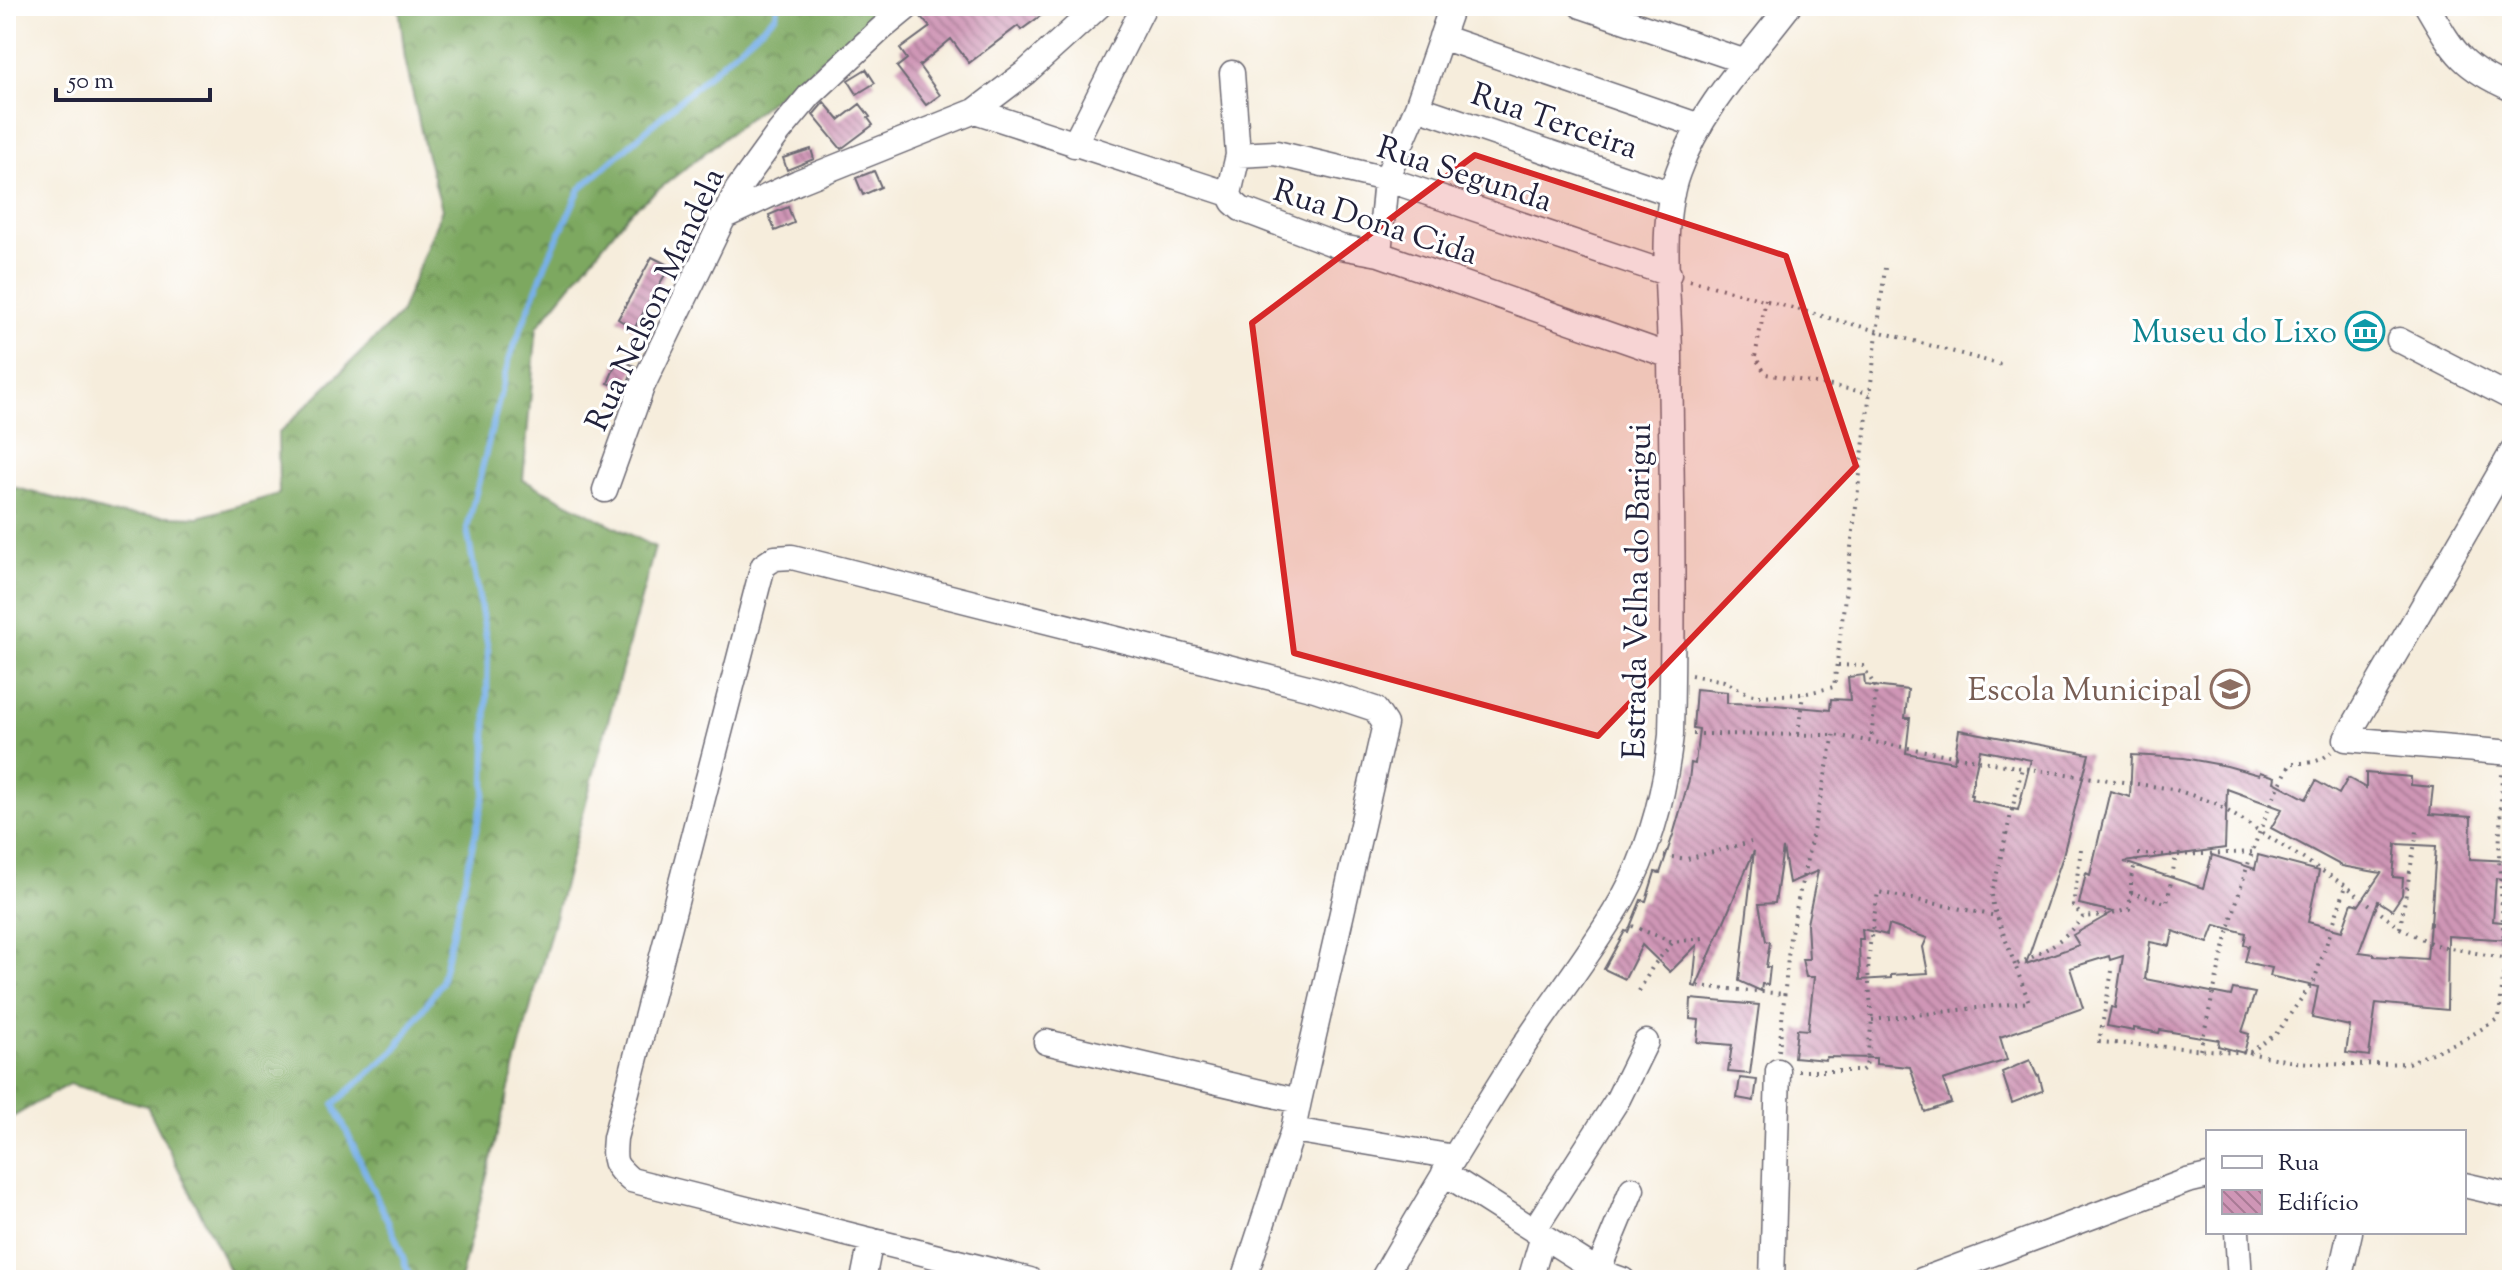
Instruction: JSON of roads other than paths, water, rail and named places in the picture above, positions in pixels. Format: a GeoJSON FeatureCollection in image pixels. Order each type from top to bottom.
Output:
{"type":"FeatureCollection","features":[{"type":"Feature","properties":{"kind":"street","name":"Rua Nelson Mandela"},"geometry":{"type":"LineString","coordinates":[[605,490],[642,387],[721,218],[752,166],[810,95],[909,6]]}},
{"type":"Feature","properties":{"kind":"street"},"geometry":{"type":"LineString","coordinates":[[721,218],[798,182],[975,111],[1025,73],[1099,6]]}},
{"type":"Feature","properties":{"kind":"street"},"geometry":{"type":"LineString","coordinates":[[1074,145],[1144,6]]}},
{"type":"Feature","properties":{"kind":"street"},"geometry":{"type":"LineString","coordinates":[[1379,254],[1386,179],[1417,107],[1452,6]]}},
{"type":"Feature","properties":{"kind":"street"},"geometry":{"type":"LineString","coordinates":[[1581,6],[1746,62]]}},
{"type":"Feature","properties":{"kind":"street","name":"Estrada Velha do Barigui"},"geometry":{"type":"LineString","coordinates":[[1382,1280],[1449,1165],[1612,916],[1644,852],[1661,801],[1671,735],[1667,245],[1672,194],[1677,174],[1700,126],[1789,6]]}},
{"type":"Feature","properties":{"kind":"street"},"geometry":{"type":"LineString","coordinates":[[2427,6],[2454,52],[2478,73],[2512,89]]}},
{"type":"Feature","properties":{"kind":"street"},"geometry":{"type":"LineString","coordinates":[[1441,37],[1700,126]]}},
{"type":"Feature","properties":{"kind":"street"},"geometry":{"type":"LineString","coordinates":[[1229,194],[1238,155],[1232,73]]}},
{"type":"Feature","properties":{"kind":"street","name":"Rua Terceira"},"geometry":{"type":"LineString","coordinates":[[1417,107],[1672,194]]}},
{"type":"Feature","properties":{"kind":"street","name":"Rua Dona Cida"},"geometry":{"type":"LineString","coordinates":[[975,111],[1229,194],[1233,202],[1253,215],[1341,247],[1379,254],[1670,356]]}},
{"type":"Feature","properties":{"kind":"street","name":"Rua Segunda"},"geometry":{"type":"LineString","coordinates":[[1238,155],[1276,153],[1386,179],[1669,274]]}},
{"type":"Feature","properties":{"kind":"street"},"geometry":{"type":"LineString","coordinates":[[2399,340],[2512,398]]}},
{"type":"Feature","properties":{"kind":"street"},"geometry":{"type":"LineString","coordinates":[[2510,756],[2346,739],[2512,452]]}},
{"type":"Feature","properties":{"kind":"street"},"geometry":{"type":"LineString","coordinates":[[1030,1280],[631,1180],[613,1161],[615,1138],[763,566],[775,558],[792,557],[1315,689],[1375,709],[1385,724],[1293,1130],[1244,1280]]}},
{"type":"Feature","properties":{"kind":"street"},"geometry":{"type":"LineString","coordinates":[[1046,1042],[1299,1101]]}},
{"type":"Feature","properties":{"kind":"street"},"geometry":{"type":"LineString","coordinates":[[1530,1280],[1538,1233],[1618,1099],[1646,1042]]}},
{"type":"Feature","properties":{"kind":"street"},"geometry":{"type":"LineString","coordinates":[[1772,1280],[1778,1071]]}},
{"type":"Feature","properties":{"kind":"street"},"geometry":{"type":"LineString","coordinates":[[1293,1130],[1449,1165],[1587,1271],[1623,1280]]}},
{"type":"Feature","properties":{"kind":"street"},"geometry":{"type":"LineString","coordinates":[[1922,1280],[2206,1176]]}},
{"type":"Feature","properties":{"kind":"street"},"geometry":{"type":"LineString","coordinates":[[2466,1185],[2512,1196]]}},
{"type":"Feature","properties":{"kind":"street"},"geometry":{"type":"LineString","coordinates":[[1587,1271],[1632,1189]]}},
{"type":"Feature","properties":{"kind":"street"},"geometry":{"type":"LineString","coordinates":[[2237,1234],[2240,1280]]}},
{"type":"Feature","properties":{"kind":"street"},"geometry":{"type":"LineString","coordinates":[[2339,1280],[2350,1234]]}},
{"type":"Feature","properties":{"kind":"street"},"geometry":{"type":"LineString","coordinates":[[863,1280],[871,1240]]}},
{"type":"Feature","properties":{"kind":"waterway"},"geometry":{"type":"LineString","coordinates":[[411,1280],[396,1239],[334,1104],[394,1051],[441,983],[485,792],[488,649],[467,529],[509,360],[547,261],[580,189],[776,15],[777,6]]}},
{"type":"Feature","properties":{"kind":"place","name":"Museu do Lixo"},"geometry":{"type":"Point","coordinates":[2365,331]}},
{"type":"Feature","properties":{"kind":"place","name":"Escola Municipal"},"geometry":{"type":"Point","coordinates":[2230,689]}}]}
